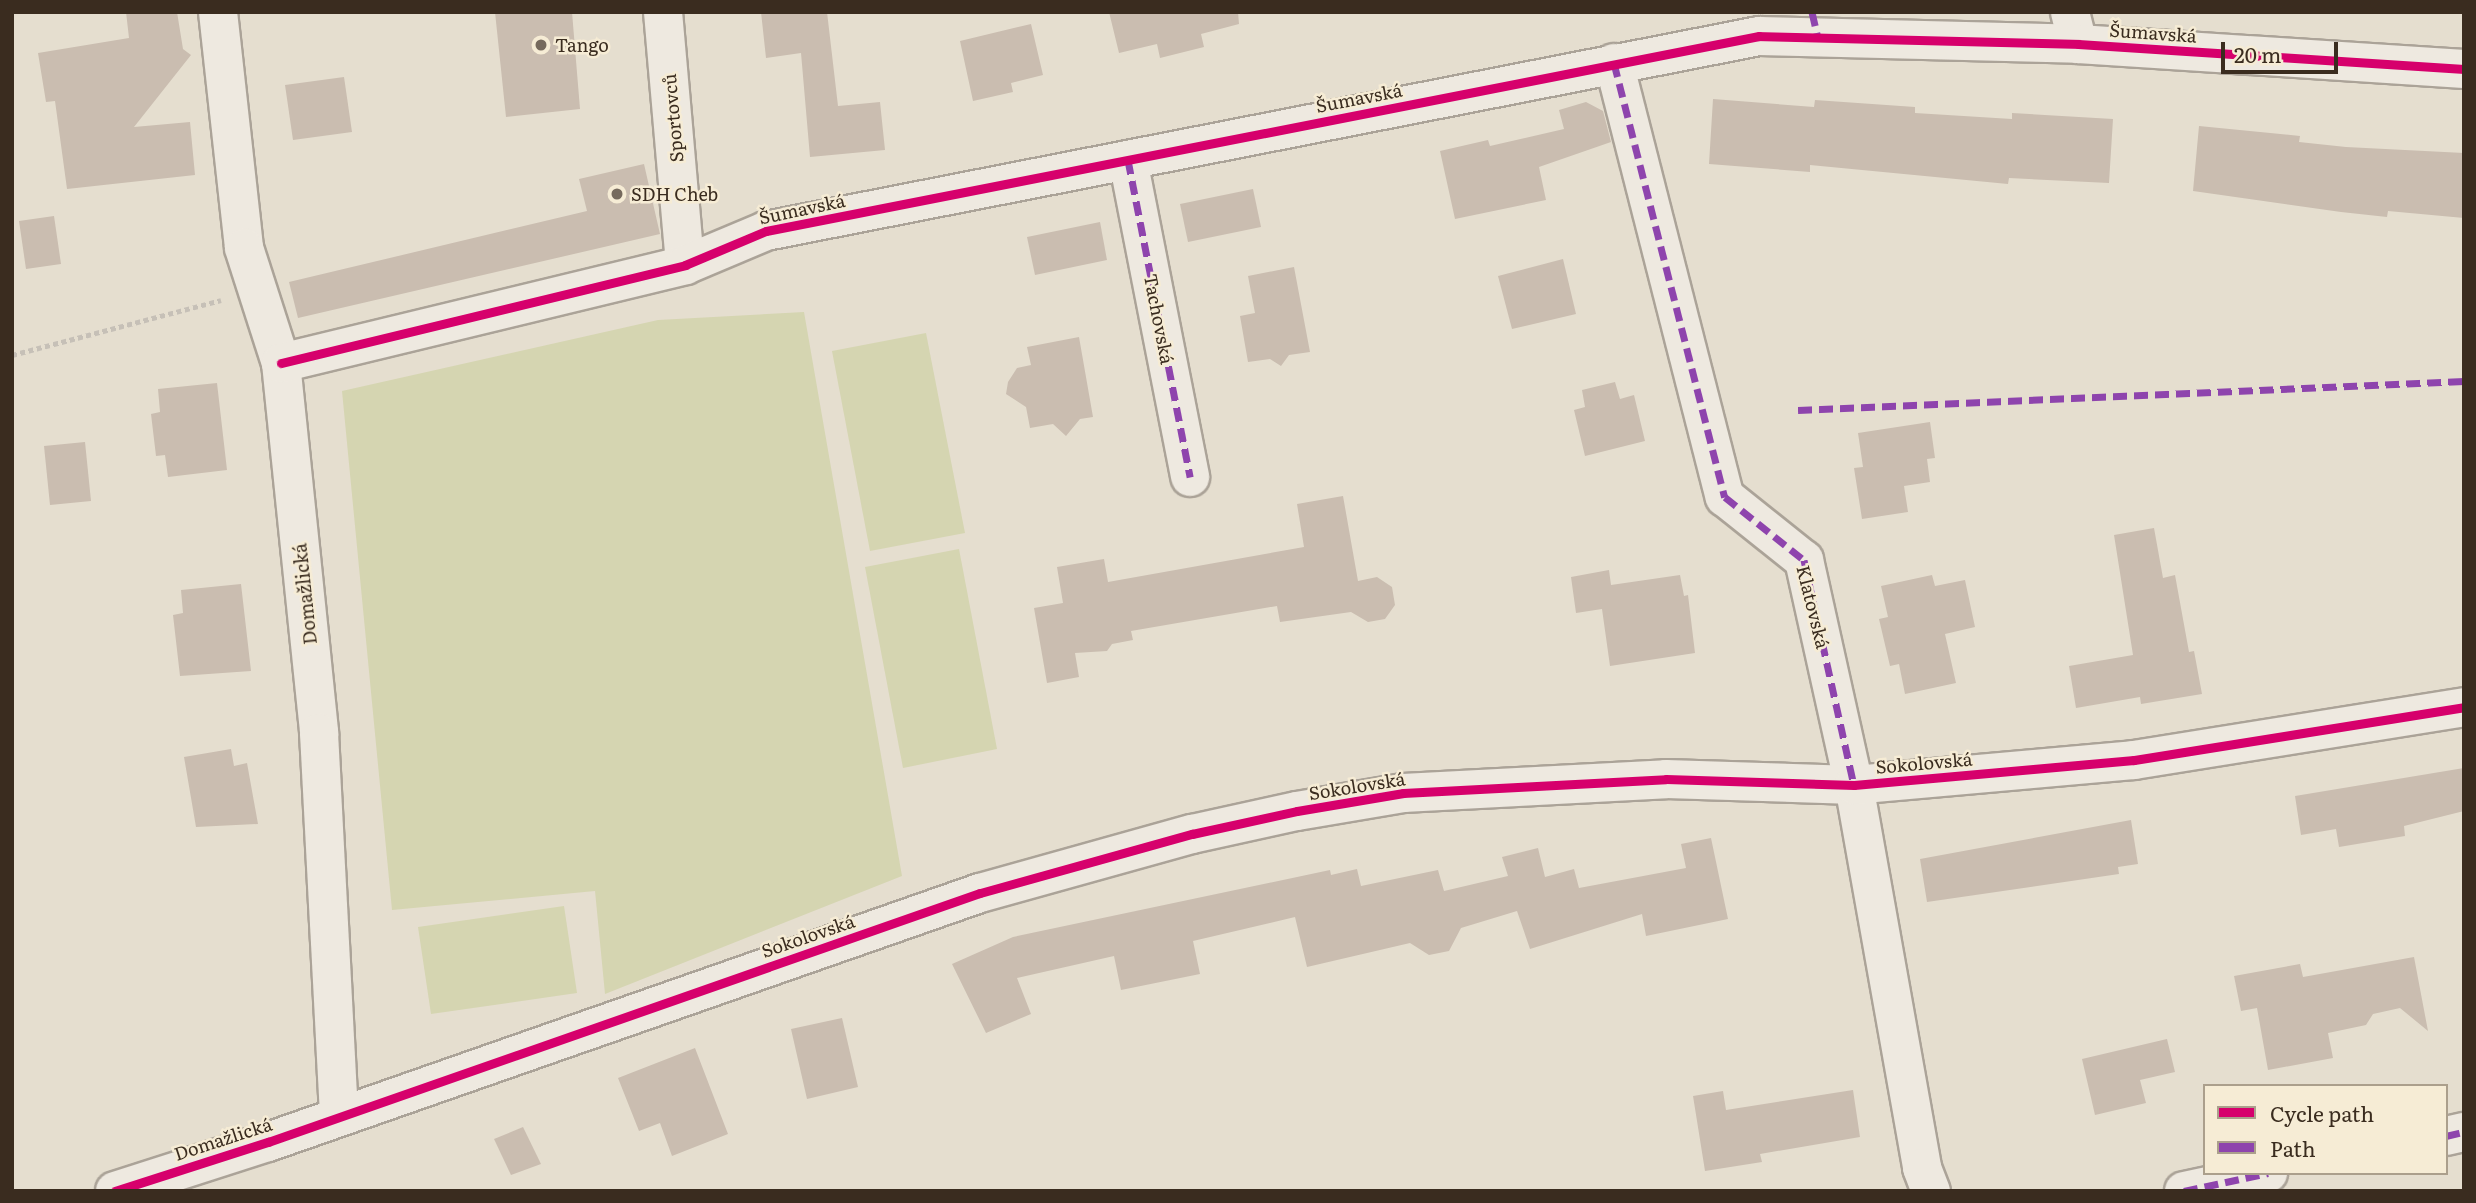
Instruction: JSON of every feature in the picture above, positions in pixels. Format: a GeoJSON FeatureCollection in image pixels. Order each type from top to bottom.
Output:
{"type":"FeatureCollection","features":[{"type":"Feature","properties":{"kind":"street","name":"Domažlická"},"geometry":{"type":"LineString","coordinates":[[115,1191],[339,1114],[318,733],[282,363],[255,291],[244,248],[218,12]]}},
{"type":"Feature","properties":{"kind":"street","name":"Sportovců"},"geometry":{"type":"LineString","coordinates":[[663,12],[685,265]]}},
{"type":"Feature","properties":{"kind":"street","name":"Šumavská"},"geometry":{"type":"LineString","coordinates":[[282,363],[685,265],[766,230],[1759,36],[2074,28],[2464,69]]}},
{"type":"Feature","properties":{"kind":"street","name":"Klatovská"},"geometry":{"type":"LineString","coordinates":[[1615,63],[1725,498],[1804,560],[1854,785],[1922,1168],[1931,1191]]}},
{"type":"Feature","properties":{"kind":"street","name":"Tachovská"},"geometry":{"type":"LineString","coordinates":[[1128,160],[1189,477]]}},
{"type":"Feature","properties":{"kind":"street","name":"Sokolovská"},"geometry":{"type":"LineString","coordinates":[[339,1114],[980,893],[1192,834],[1297,811],[1404,793],[1666,779],[1854,785],[2134,760],[2464,707]]}},
{"type":"Feature","properties":{"kind":"street"},"geometry":{"type":"LineString","coordinates":[[2184,1191],[2259,1175]]}},
{"type":"Feature","properties":{"kind":"path"},"geometry":{"type":"LineString","coordinates":[[12,355],[255,291]]}},
{"type":"Feature","properties":{"kind":"green space"},"geometry":{"type":"Polygon","coordinates":[[[804,312],[902,876],[605,994],[595,891],[392,910],[342,391],[658,320],[804,312]]]}},
{"type":"Feature","properties":{"kind":"green space"},"geometry":{"type":"Polygon","coordinates":[[[926,333],[965,533],[870,551],[832,351],[926,333]]]}},
{"type":"Feature","properties":{"kind":"green space"},"geometry":{"type":"Polygon","coordinates":[[[959,549],[997,749],[903,768],[865,567],[959,549]]]}},
{"type":"Feature","properties":{"kind":"green space"},"geometry":{"type":"Polygon","coordinates":[[[564,906],[577,993],[431,1014],[418,927],[564,906]]]}},
{"type":"Feature","properties":{"kind":"building"},"geometry":{"type":"Polygon","coordinates":[[[126,12],[177,12],[183,49],[191,55],[134,127],[190,122],[195,175],[67,189],[55,101],[46,102],[38,53],[129,38],[126,12]]]}},
{"type":"Feature","properties":{"kind":"building"},"geometry":{"type":"Polygon","coordinates":[[[495,12],[572,12],[580,109],[506,117],[495,12]]]}},
{"type":"Feature","properties":{"kind":"building"},"geometry":{"type":"Polygon","coordinates":[[[761,12],[827,12],[838,106],[880,102],[885,150],[810,157],[801,53],[766,58],[761,12]]]}},
{"type":"Feature","properties":{"kind":"building"},"geometry":{"type":"Polygon","coordinates":[[[1109,12],[1238,12],[1239,24],[1201,34],[1204,47],[1160,58],[1157,44],[1119,53],[1109,12]]]}},
{"type":"Feature","properties":{"kind":"building"},"geometry":{"type":"Polygon","coordinates":[[[1031,24],[1043,75],[1011,83],[1013,92],[973,101],[960,41],[1031,24]]]}},
{"type":"Feature","properties":{"kind":"building"},"geometry":{"type":"Polygon","coordinates":[[[344,77],[352,132],[293,140],[285,85],[344,77]]]}},
{"type":"Feature","properties":{"kind":"building"},"geometry":{"type":"Polygon","coordinates":[[[1713,99],[1814,107],[1815,100],[1915,107],[1915,113],[2012,119],[2012,113],[2113,119],[2109,183],[2009,178],[2008,184],[1810,165],[1810,172],[1709,164],[1713,99]]]}},
{"type":"Feature","properties":{"kind":"building"},"geometry":{"type":"Polygon","coordinates":[[[1586,102],[1603,111],[1611,142],[1539,167],[1546,200],[1455,219],[1440,151],[1488,140],[1490,146],[1564,129],[1559,110],[1586,102]]]}},
{"type":"Feature","properties":{"kind":"building"},"geometry":{"type":"Polygon","coordinates":[[[2199,126],[2300,136],[2299,142],[2346,147],[2464,153],[2464,218],[2388,211],[2387,217],[2193,191],[2199,126]]]}},
{"type":"Feature","properties":{"kind":"building"},"geometry":{"type":"Polygon","coordinates":[[[644,164],[660,234],[298,318],[289,282],[587,211],[579,179],[644,164]]]}},
{"type":"Feature","properties":{"kind":"building"},"geometry":{"type":"Polygon","coordinates":[[[1253,189],[1261,227],[1188,242],[1180,204],[1253,189]]]}},
{"type":"Feature","properties":{"kind":"building"},"geometry":{"type":"Polygon","coordinates":[[[54,216],[61,264],[26,269],[19,221],[54,216]]]}},
{"type":"Feature","properties":{"kind":"building"},"geometry":{"type":"Polygon","coordinates":[[[1100,222],[1107,260],[1035,275],[1027,237],[1100,222]]]}},
{"type":"Feature","properties":{"kind":"building"},"geometry":{"type":"Polygon","coordinates":[[[1563,259],[1576,314],[1512,329],[1498,276],[1563,259]]]}},
{"type":"Feature","properties":{"kind":"building"},"geometry":{"type":"Polygon","coordinates":[[[1294,267],[1310,352],[1289,355],[1281,366],[1270,359],[1248,362],[1240,316],[1255,313],[1248,276],[1294,267]]]}},
{"type":"Feature","properties":{"kind":"building"},"geometry":{"type":"Polygon","coordinates":[[[1079,337],[1093,417],[1080,419],[1066,436],[1053,424],[1030,428],[1026,407],[1006,394],[1008,382],[1017,368],[1031,365],[1027,347],[1079,337]]]}},
{"type":"Feature","properties":{"kind":"building"},"geometry":{"type":"Polygon","coordinates":[[[1615,382],[1620,399],[1634,395],[1645,441],[1585,456],[1574,410],[1585,407],[1582,390],[1615,382]]]}},
{"type":"Feature","properties":{"kind":"building"},"geometry":{"type":"Polygon","coordinates":[[[217,383],[227,470],[168,477],[165,455],[156,456],[151,414],[160,412],[158,389],[217,383]]]}},
{"type":"Feature","properties":{"kind":"building"},"geometry":{"type":"Polygon","coordinates":[[[1930,422],[1935,458],[1927,459],[1930,482],[1904,486],[1908,512],[1862,519],[1854,468],[1863,467],[1858,433],[1930,422]]]}},
{"type":"Feature","properties":{"kind":"building"},"geometry":{"type":"Polygon","coordinates":[[[85,442],[91,501],[50,505],[44,446],[85,442]]]}},
{"type":"Feature","properties":{"kind":"building"},"geometry":{"type":"Polygon","coordinates":[[[1343,496],[1358,581],[1377,577],[1392,587],[1395,605],[1385,619],[1368,622],[1351,612],[1280,622],[1277,606],[1131,631],[1133,640],[1112,644],[1107,651],[1075,653],[1079,677],[1047,683],[1034,608],[1063,603],[1057,567],[1104,559],[1108,582],[1304,547],[1297,504],[1343,496]]]}},
{"type":"Feature","properties":{"kind":"building"},"geometry":{"type":"Polygon","coordinates":[[[2154,528],[2163,578],[2175,575],[2189,652],[2194,651],[2202,694],[2141,704],[2140,697],[2076,708],[2069,666],[2133,655],[2114,535],[2154,528]]]}},
{"type":"Feature","properties":{"kind":"building"},"geometry":{"type":"Polygon","coordinates":[[[1609,570],[1611,585],[1680,575],[1684,596],[1688,595],[1695,653],[1610,666],[1602,609],[1576,613],[1571,577],[1609,570]]]}},
{"type":"Feature","properties":{"kind":"building"},"geometry":{"type":"Polygon","coordinates":[[[1932,575],[1935,586],[1965,580],[1975,627],[1945,634],[1956,683],[1905,694],[1899,664],[1890,666],[1879,619],[1888,617],[1881,586],[1932,575]]]}},
{"type":"Feature","properties":{"kind":"building"},"geometry":{"type":"Polygon","coordinates":[[[241,584],[251,671],[180,676],[173,615],[183,613],[181,590],[241,584]]]}},
{"type":"Feature","properties":{"kind":"building"},"geometry":{"type":"Polygon","coordinates":[[[231,749],[234,766],[247,763],[258,824],[196,827],[184,757],[231,749]]]}},
{"type":"Feature","properties":{"kind":"building"},"geometry":{"type":"Polygon","coordinates":[[[2464,768],[2464,811],[2404,826],[2405,836],[2339,847],[2336,829],[2301,835],[2295,796],[2464,768]]]}},
{"type":"Feature","properties":{"kind":"building"},"geometry":{"type":"Polygon","coordinates":[[[2131,820],[2138,864],[2118,867],[2119,874],[1927,902],[1920,859],[2131,820]]]}},
{"type":"Feature","properties":{"kind":"building"},"geometry":{"type":"Polygon","coordinates":[[[1711,838],[1728,919],[1646,936],[1642,914],[1530,949],[1517,911],[1461,928],[1449,951],[1429,955],[1410,943],[1307,967],[1295,917],[1193,941],[1200,974],[1121,990],[1114,956],[1017,978],[1031,1014],[986,1033],[952,964],[1013,937],[1330,870],[1331,875],[1357,869],[1361,886],[1438,870],[1444,891],[1508,876],[1502,857],[1538,848],[1545,877],[1574,869],[1579,888],[1686,868],[1681,844],[1711,838]]]}},
{"type":"Feature","properties":{"kind":"building"},"geometry":{"type":"Polygon","coordinates":[[[2414,957],[2428,1031],[2400,1008],[2373,1014],[2366,1025],[2328,1033],[2333,1058],[2268,1070],[2257,1008],[2241,1011],[2234,976],[2300,964],[2303,977],[2414,957]]]}},
{"type":"Feature","properties":{"kind":"building"},"geometry":{"type":"Polygon","coordinates":[[[842,1018],[858,1087],[807,1099],[791,1029],[842,1018]]]}},
{"type":"Feature","properties":{"kind":"building"},"geometry":{"type":"Polygon","coordinates":[[[2167,1039],[2175,1072],[2140,1080],[2146,1103],[2095,1115],[2082,1059],[2167,1039]]]}},
{"type":"Feature","properties":{"kind":"building"},"geometry":{"type":"Polygon","coordinates":[[[695,1048],[728,1134],[672,1156],[660,1123],[639,1131],[618,1078],[695,1048]]]}},
{"type":"Feature","properties":{"kind":"building"},"geometry":{"type":"Polygon","coordinates":[[[1853,1090],[1860,1137],[1760,1154],[1762,1162],[1705,1171],[1693,1096],[1723,1091],[1726,1110],[1853,1090]]]}},
{"type":"Feature","properties":{"kind":"building"},"geometry":{"type":"Polygon","coordinates":[[[523,1127],[541,1164],[511,1175],[494,1139],[523,1127]]]}},
{"type":"Feature","properties":{"kind":"marked path"},"geometry":{"type":"LineString","coordinates":[[1812,12],[1818,38]]}},
{"type":"Feature","properties":{"kind":"marked path"},"geometry":{"type":"LineString","coordinates":[[1614,63],[1725,497],[1804,560],[1854,785]]}},
{"type":"Feature","properties":{"kind":"marked path"},"geometry":{"type":"LineString","coordinates":[[1128,160],[1190,477]]}},
{"type":"Feature","properties":{"kind":"marked path"},"geometry":{"type":"LineString","coordinates":[[1798,410],[2464,381]]}},
{"type":"Feature","properties":{"kind":"marked path"},"geometry":{"type":"LineString","coordinates":[[2448,1136],[2464,1132]]}},
{"type":"Feature","properties":{"kind":"marked path"},"geometry":{"type":"LineString","coordinates":[[2184,1191],[2259,1175]]}},
{"type":"Feature","properties":{"kind":"cycle path"},"geometry":{"type":"LineString","coordinates":[[281,363],[685,265],[766,231],[1759,36],[2078,44],[2464,69]]}},
{"type":"Feature","properties":{"kind":"cycle path"},"geometry":{"type":"LineString","coordinates":[[115,1191],[268,1142],[980,893],[1192,834],[1297,811],[1403,793],[1666,779],[1854,785],[2134,760],[2464,707]]}},
{"type":"Feature","properties":{"kind":"place","name":"Tango"},"geometry":{"type":"Point","coordinates":[541,45]}},
{"type":"Feature","properties":{"kind":"place","name":"SDH Cheb"},"geometry":{"type":"Point","coordinates":[617,194]}}]}
